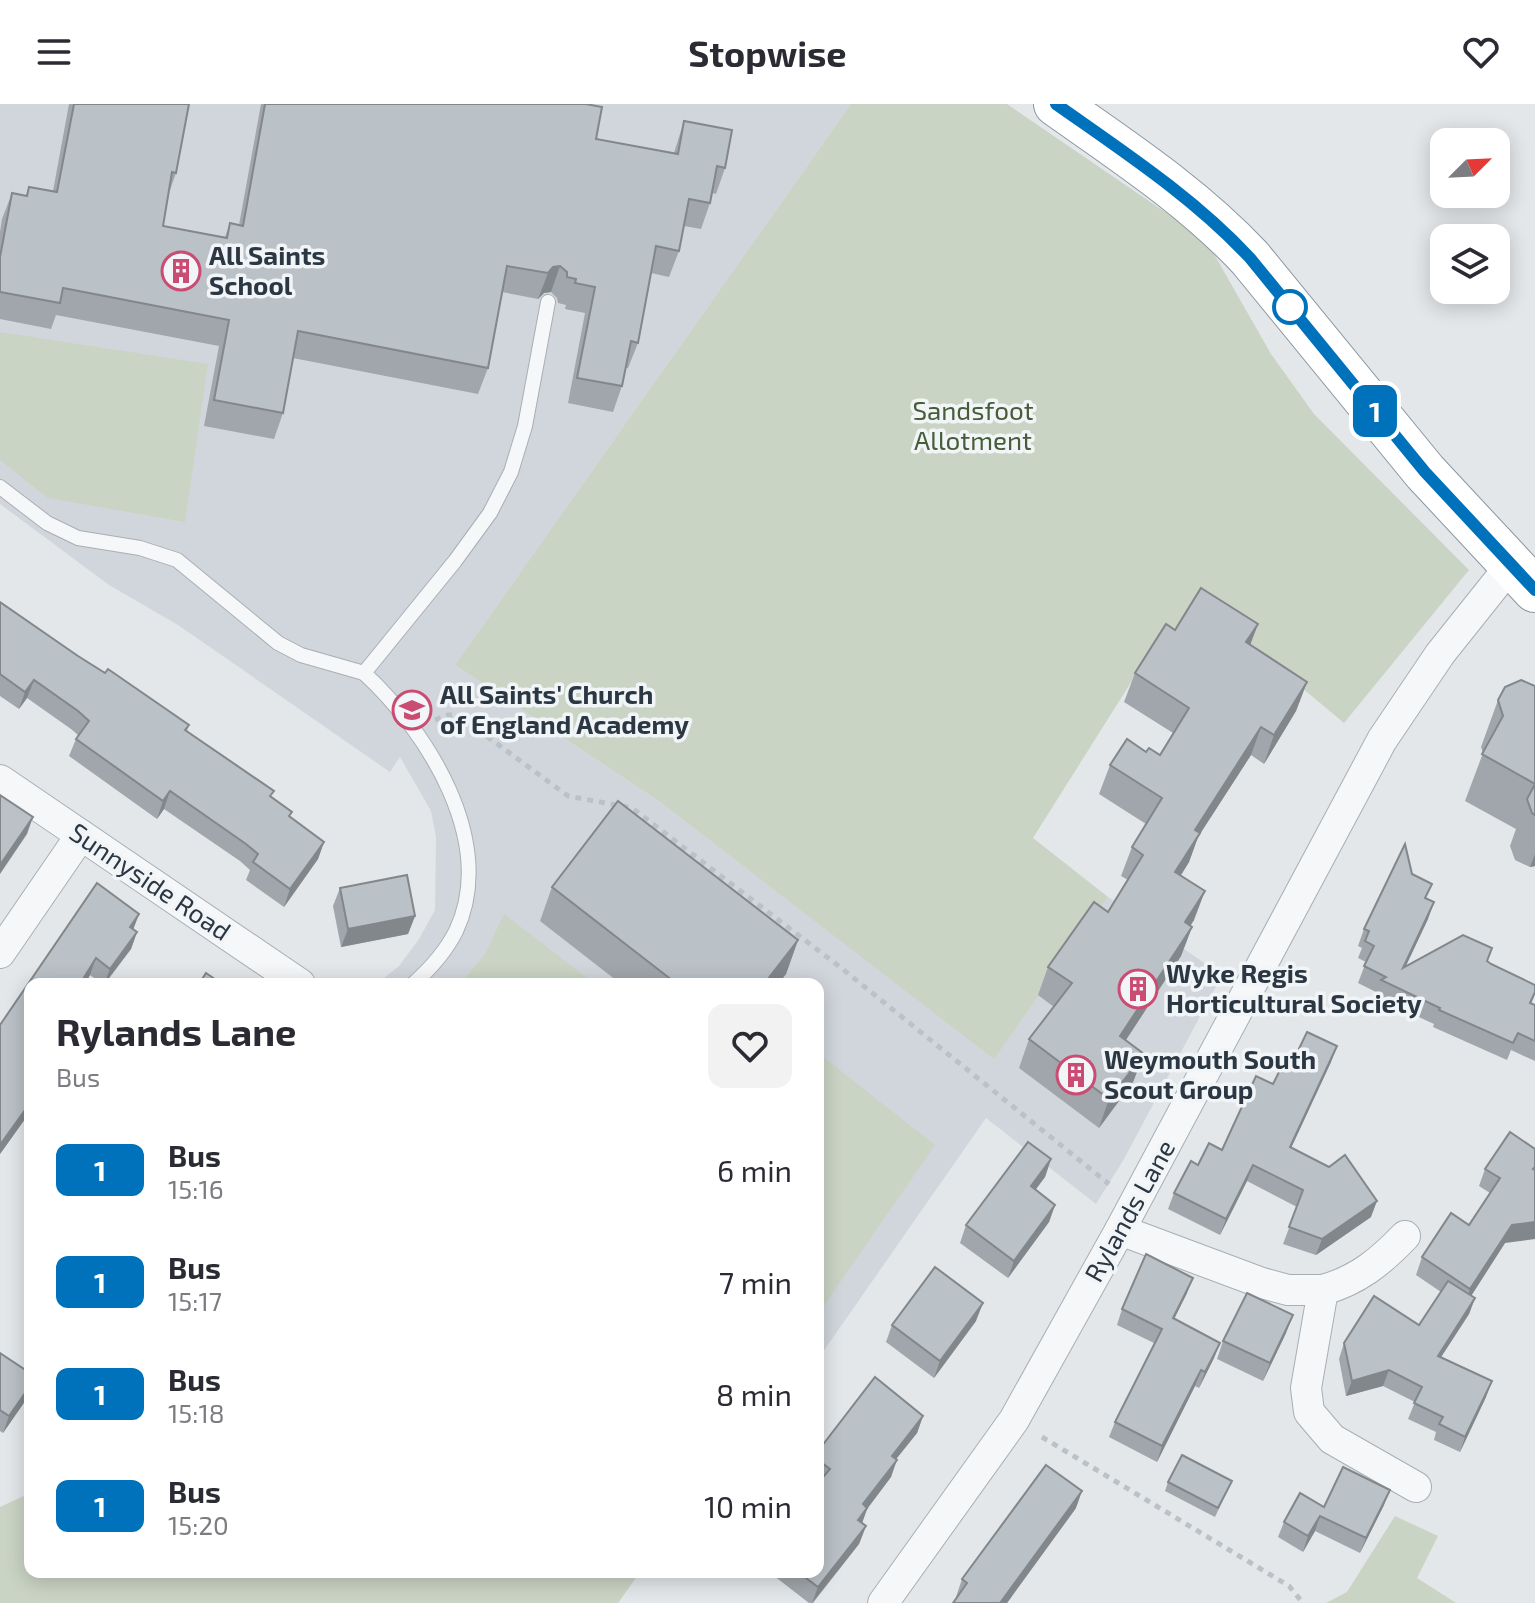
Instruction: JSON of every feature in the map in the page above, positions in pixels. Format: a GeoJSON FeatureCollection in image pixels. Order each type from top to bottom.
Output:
{"type":"FeatureCollection","features":[{"type":"Feature","properties":{"kind":"highway"},"geometry":{"type":"LineString","coordinates":[[1056,104],[1159,176],[1219,225],[1250,258],[1425,472],[1523,577]]}},
{"type":"Feature","properties":{"kind":"street","name":"Rylands Lane"},"geometry":{"type":"LineString","coordinates":[[883,1603],[1014,1420],[1127,1218],[1382,740],[1440,654],[1523,577]]}},
{"type":"Feature","properties":{"kind":"street","name":"Sunnyside Road"},"geometry":{"type":"LineString","coordinates":[[0,780],[291,978]]}},
{"type":"Feature","properties":{"kind":"street"},"geometry":{"type":"LineString","coordinates":[[0,953],[81,835]]}},
{"type":"Feature","properties":{"kind":"street"},"geometry":{"type":"LineString","coordinates":[[1127,1218],[1262,1283],[1288,1290],[1323,1290],[1361,1275],[1382,1261],[1405,1236]]}},
{"type":"Feature","properties":{"kind":"street"},"geometry":{"type":"LineString","coordinates":[[1323,1290],[1306,1388],[1309,1412],[1332,1439],[1416,1487]]}},
{"type":"Feature","properties":{"kind":"lane"},"geometry":{"type":"LineString","coordinates":[[364,673],[455,561],[490,513],[511,472],[525,426],[548,302]]}},
{"type":"Feature","properties":{"kind":"lane"},"geometry":{"type":"LineString","coordinates":[[0,487],[47,523],[78,538],[140,548],[177,560],[278,643],[301,655],[364,673],[387,695],[418,732],[457,806],[467,862],[466,890],[456,930],[445,949],[418,978]]}},
{"type":"Feature","properties":{"kind":"path"},"geometry":{"type":"LineString","coordinates":[[418,732],[439,717],[458,715],[568,796],[632,808],[840,967],[1127,1218]]}},
{"type":"Feature","properties":{"kind":"path"},"geometry":{"type":"LineString","coordinates":[[1014,1420],[1289,1586],[1303,1603]]}},
{"type":"Feature","properties":{"kind":"shaded area","name":"All Saints' Church of England Academy"},"geometry":{"type":"Polygon","coordinates":[[[0,104],[851,104],[455,665],[660,802],[994,1058],[1108,897],[1222,975],[1124,1159],[1096,1204],[986,1118],[824,1350],[824,978],[384,978],[399,966],[435,910],[436,837],[431,811],[400,757],[390,772],[178,625],[109,585],[0,504],[0,104]]]}},
{"type":"Feature","properties":{"kind":"green space","name":"Sandsfoot Allotment"},"geometry":{"type":"Polygon","coordinates":[[[851,104],[1007,104],[1206,240],[1271,354],[1314,414],[1469,570],[1344,723],[1277,667],[1195,609],[1152,649],[1033,838],[1108,897],[994,1059],[660,802],[455,665],[851,104]]]}},
{"type":"Feature","properties":{"kind":"green space"},"geometry":{"type":"Polygon","coordinates":[[[0,332],[208,364],[185,522],[48,498],[0,460],[0,332]]]}},
{"type":"Feature","properties":{"kind":"green space"},"geometry":{"type":"Polygon","coordinates":[[[504,914],[587,978],[465,978],[485,954],[504,914]]]}},
{"type":"Feature","properties":{"kind":"green space"},"geometry":{"type":"Polygon","coordinates":[[[824,1058],[935,1145],[824,1305],[824,1058]]]}},
{"type":"Feature","properties":{"kind":"green space"},"geometry":{"type":"Polygon","coordinates":[[[24,1496],[24,1578],[636,1578],[618,1603],[0,1603],[0,1507],[24,1496]]]}},
{"type":"Feature","properties":{"kind":"green space"},"geometry":{"type":"Polygon","coordinates":[[[1395,1516],[1438,1536],[1417,1578],[1456,1603],[1326,1603],[1347,1592],[1395,1516]]]}},
{"type":"Feature","properties":{"kind":"building","name":"All Saints School"},"geometry":{"type":"Polygon","coordinates":[[[74,104],[189,104],[176,173],[172,172],[163,226],[227,238],[230,223],[243,226],[265,104],[586,104],[602,107],[596,139],[678,154],[684,121],[732,130],[725,168],[717,166],[710,203],[689,199],[679,251],[656,246],[638,343],[631,341],[622,386],[577,378],[595,287],[575,283],[576,279],[567,277],[567,272],[560,266],[553,267],[548,273],[507,266],[488,368],[298,331],[283,413],[214,400],[229,320],[63,288],[60,303],[0,292],[0,257],[12,193],[27,196],[29,187],[57,192],[74,104]]]}},
{"type":"Feature","properties":{"kind":"building"},"geometry":{"type":"Polygon","coordinates":[[[1201,588],[1258,624],[1246,642],[1307,682],[1274,735],[1261,727],[1195,830],[1200,833],[1175,872],[1205,891],[1185,922],[1192,927],[1120,1036],[1144,1054],[1109,1099],[1029,1039],[1072,983],[1048,967],[1094,902],[1108,912],[1143,855],[1132,847],[1162,798],[1110,765],[1127,739],[1146,752],[1149,748],[1160,755],[1189,708],[1135,673],[1166,624],[1175,630],[1201,588]]]}},
{"type":"Feature","properties":{"kind":"building"},"geometry":{"type":"Polygon","coordinates":[[[0,602],[105,673],[108,669],[189,725],[185,730],[274,791],[270,796],[292,812],[289,816],[324,842],[290,889],[253,862],[258,854],[246,844],[170,791],[163,801],[76,739],[89,721],[78,711],[34,680],[25,692],[0,674],[0,602]]]}},
{"type":"Feature","properties":{"kind":"building"},"geometry":{"type":"Polygon","coordinates":[[[1521,680],[1535,686],[1535,784],[1482,754],[1503,716],[1498,700],[1505,687],[1521,680]]]}},
{"type":"Feature","properties":{"kind":"building"},"geometry":{"type":"Polygon","coordinates":[[[1535,784],[1535,815],[1527,799],[1535,784]]]}},
{"type":"Feature","properties":{"kind":"building"},"geometry":{"type":"Polygon","coordinates":[[[0,795],[33,817],[0,865],[0,795]]]}},
{"type":"Feature","properties":{"kind":"building"},"geometry":{"type":"Polygon","coordinates":[[[618,801],[798,940],[769,978],[669,978],[552,887],[618,801]]]}},
{"type":"Feature","properties":{"kind":"building"},"geometry":{"type":"Polygon","coordinates":[[[1405,844],[1412,874],[1432,884],[1425,898],[1434,902],[1403,968],[1463,935],[1492,948],[1487,961],[1535,985],[1530,1003],[1535,1005],[1535,1041],[1518,1033],[1513,1043],[1439,1010],[1381,980],[1386,977],[1364,966],[1374,946],[1365,941],[1369,931],[1364,929],[1405,844]]]}},
{"type":"Feature","properties":{"kind":"building"},"geometry":{"type":"Polygon","coordinates":[[[407,875],[415,916],[348,929],[340,888],[407,875]]]}},
{"type":"Feature","properties":{"kind":"building"},"geometry":{"type":"Polygon","coordinates":[[[97,883],[139,914],[130,927],[137,932],[110,969],[96,958],[84,978],[32,978],[97,883]]]}},
{"type":"Feature","properties":{"kind":"building"},"geometry":{"type":"Polygon","coordinates":[[[24,990],[24,1111],[0,1145],[0,1025],[24,990]]]}},
{"type":"Feature","properties":{"kind":"building"},"geometry":{"type":"Polygon","coordinates":[[[1307,1032],[1337,1046],[1290,1147],[1329,1167],[1345,1155],[1377,1201],[1322,1239],[1289,1227],[1303,1190],[1253,1165],[1226,1219],[1174,1193],[1191,1161],[1198,1165],[1209,1143],[1222,1150],[1256,1076],[1273,1084],[1287,1056],[1294,1059],[1307,1032]]]}},
{"type":"Feature","properties":{"kind":"building"},"geometry":{"type":"Polygon","coordinates":[[[1510,1132],[1535,1149],[1535,1222],[1512,1225],[1470,1289],[1422,1257],[1451,1213],[1469,1225],[1500,1178],[1485,1169],[1510,1132]]]}},
{"type":"Feature","properties":{"kind":"building"},"geometry":{"type":"Polygon","coordinates":[[[1028,1142],[1051,1159],[1031,1186],[1055,1205],[1014,1261],[966,1225],[1028,1142]]]}},
{"type":"Feature","properties":{"kind":"building"},"geometry":{"type":"Polygon","coordinates":[[[1146,1254],[1193,1278],[1173,1318],[1220,1343],[1205,1372],[1201,1370],[1162,1446],[1115,1422],[1162,1329],[1122,1309],[1146,1254]]]}},
{"type":"Feature","properties":{"kind":"building"},"geometry":{"type":"Polygon","coordinates":[[[935,1267],[983,1303],[940,1361],[892,1325],[935,1267]]]}},
{"type":"Feature","properties":{"kind":"building"},"geometry":{"type":"Polygon","coordinates":[[[1448,1281],[1475,1298],[1438,1356],[1492,1381],[1465,1437],[1439,1424],[1443,1417],[1414,1403],[1422,1387],[1389,1370],[1352,1381],[1344,1343],[1374,1296],[1419,1325],[1448,1281]]]}},
{"type":"Feature","properties":{"kind":"building"},"geometry":{"type":"Polygon","coordinates":[[[1247,1293],[1293,1315],[1270,1363],[1223,1341],[1247,1293]]]}},
{"type":"Feature","properties":{"kind":"building"},"geometry":{"type":"Polygon","coordinates":[[[0,1353],[24,1369],[24,1395],[9,1416],[0,1410],[0,1353]]]}},
{"type":"Feature","properties":{"kind":"building"},"geometry":{"type":"Polygon","coordinates":[[[875,1377],[923,1416],[892,1456],[897,1460],[863,1504],[867,1508],[858,1520],[866,1526],[818,1587],[806,1578],[824,1578],[824,1476],[830,1469],[824,1464],[824,1443],[875,1377]]]}},
{"type":"Feature","properties":{"kind":"building"},"geometry":{"type":"Polygon","coordinates":[[[1182,1455],[1232,1481],[1218,1508],[1168,1482],[1182,1455]]]}},
{"type":"Feature","properties":{"kind":"building"},"geometry":{"type":"Polygon","coordinates":[[[1046,1465],[1082,1491],[1000,1603],[953,1603],[967,1583],[962,1579],[1046,1465]]]}},
{"type":"Feature","properties":{"kind":"building"},"geometry":{"type":"Polygon","coordinates":[[[1343,1467],[1390,1490],[1366,1538],[1320,1516],[1308,1536],[1284,1522],[1300,1493],[1324,1507],[1343,1467]]]}},
{"type":"Feature","properties":{"kind":"bus line","name":"1"},"geometry":{"type":"LineString","coordinates":[[1056,104],[1159,176],[1219,225],[1250,258],[1425,472],[1535,590]]}},
{"type":"Feature","properties":{"kind":"place","name":"All Saints School"},"geometry":{"type":"Point","coordinates":[181,271]}},
{"type":"Feature","properties":{"kind":"place","name":"All Saints' Church of England Academy"},"geometry":{"type":"Point","coordinates":[412,710]}},
{"type":"Feature","properties":{"kind":"place","name":"Wyke Regis Horticultural Society"},"geometry":{"type":"Point","coordinates":[1138,989]}},
{"type":"Feature","properties":{"kind":"place","name":"Weymouth South Scout Group"},"geometry":{"type":"Point","coordinates":[1076,1075]}}]}
